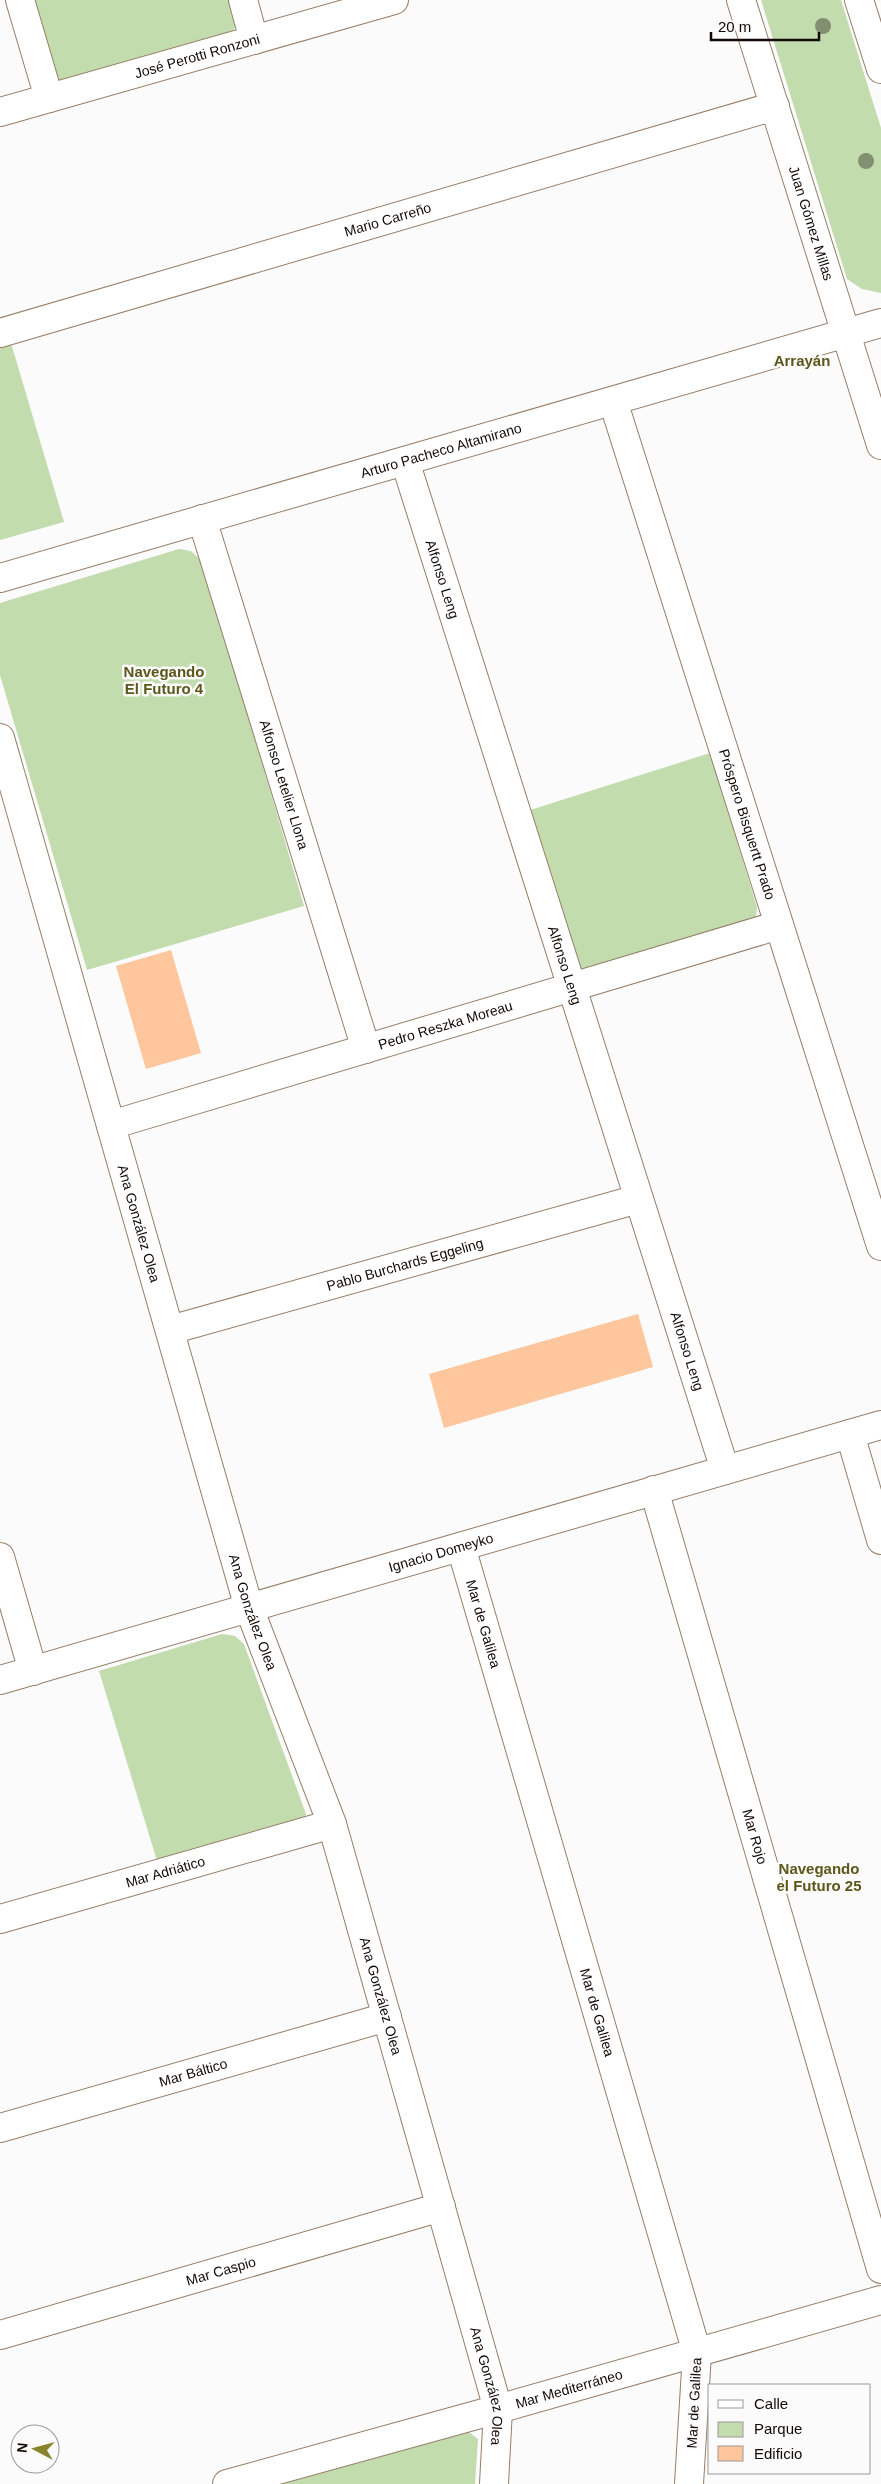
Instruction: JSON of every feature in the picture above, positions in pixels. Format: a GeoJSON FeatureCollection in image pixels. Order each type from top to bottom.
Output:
{"type":"FeatureCollection","features":[{"type":"Feature","properties":{"kind":"street"},"geometry":{"type":"LineString","coordinates":[[20,0],[49,98]]}},
{"type":"Feature","properties":{"kind":"street"},"geometry":{"type":"LineString","coordinates":[[243,0],[254,40]]}},
{"type":"Feature","properties":{"kind":"street","name":"José Perotti Ronzoni"},"geometry":{"type":"LineString","coordinates":[[0,112],[394,0]]}},
{"type":"Feature","properties":{"kind":"street","name":"Juan Gómez Millas"},"geometry":{"type":"LineString","coordinates":[[741,0],[881,446]]}},
{"type":"Feature","properties":{"kind":"street"},"geometry":{"type":"LineString","coordinates":[[860,0],[881,69]]}},
{"type":"Feature","properties":{"kind":"street","name":"Mario Carreño"},"geometry":{"type":"LineString","coordinates":[[0,333],[775,106]]}},
{"type":"Feature","properties":{"kind":"street","name":"Arturo Pacheco Altamirano"},"geometry":{"type":"LineString","coordinates":[[0,578],[881,323]]}},
{"type":"Feature","properties":{"kind":"street","name":"Próspero Bisquertt Prado"},"geometry":{"type":"LineString","coordinates":[[613,401],[881,1246]]}},
{"type":"Feature","properties":{"kind":"street","name":"Alfonso Leng"},"geometry":{"type":"LineString","coordinates":[[405,461],[725,1470]]}},
{"type":"Feature","properties":{"kind":"street","name":"Alfonso Letelier Llona"},"geometry":{"type":"LineString","coordinates":[[202,520],[366,1049]]}},
{"type":"Feature","properties":{"kind":"street","name":"Ana González Olea"},"geometry":{"type":"LineString","coordinates":[[0,738],[249,1608],[332,1824],[387,2017],[498,2410],[494,2484]]}},
{"type":"Feature","properties":{"kind":"street","name":"Pedro Reszka Moreau"},"geometry":{"type":"LineString","coordinates":[[111,1125],[779,925]]}},
{"type":"Feature","properties":{"kind":"street","name":"Pablo Burchards Eggeling"},"geometry":{"type":"LineString","coordinates":[[170,1330],[638,1199]]}},
{"type":"Feature","properties":{"kind":"street","name":"Ignacio Domeyko"},"geometry":{"type":"LineString","coordinates":[[0,1680],[881,1425]]}},
{"type":"Feature","properties":{"kind":"street"},"geometry":{"type":"LineString","coordinates":[[850,1434],[881,1540]]}},
{"type":"Feature","properties":{"kind":"street","name":"Mar Rojo"},"geometry":{"type":"LineString","coordinates":[[654,1490],[881,2268]]}},
{"type":"Feature","properties":{"kind":"street","name":"Mar de Galilea"},"geometry":{"type":"LineString","coordinates":[[461,1546],[697,2352],[689,2484]]}},
{"type":"Feature","properties":{"kind":"street"},"geometry":{"type":"LineString","coordinates":[[0,1557],[33,1671]]}},
{"type":"Feature","properties":{"kind":"street","name":"Mar Adriático"},"geometry":{"type":"LineString","coordinates":[[0,1919],[332,1824]]}},
{"type":"Feature","properties":{"kind":"street","name":"Mar Báltico"},"geometry":{"type":"LineString","coordinates":[[0,2128],[387,2017]]}},
{"type":"Feature","properties":{"kind":"street","name":"Mar Caspio"},"geometry":{"type":"LineString","coordinates":[[0,2335],[440,2207]]}},
{"type":"Feature","properties":{"kind":"street","name":"Mar Mediterráneo"},"geometry":{"type":"LineString","coordinates":[[227,2484],[498,2410],[881,2300]]}},
{"type":"Feature","properties":{"kind":"green space"},"geometry":{"type":"Polygon","coordinates":[[[31,0],[232,0],[236,24],[229,37],[72,82],[60,81],[52,73],[31,0]]]}},
{"type":"Feature","properties":{"kind":"green space"},"geometry":{"type":"Polygon","coordinates":[[[761,0],[841,0],[881,128],[881,293],[862,289],[847,279],[761,0]]]}},
{"type":"Feature","properties":{"kind":"green space"},"geometry":{"type":"Polygon","coordinates":[[[11,343],[64,522],[0,540],[0,346],[11,343]]]}},
{"type":"Feature","properties":{"kind":"green space"},"geometry":{"type":"Polygon","coordinates":[[[179,549],[191,551],[203,562],[304,906],[87,970],[0,675],[0,603],[179,549]]]}},
{"type":"Feature","properties":{"kind":"green space"},"geometry":{"type":"Polygon","coordinates":[[[710,753],[757,907],[756,917],[751,924],[582,972],[575,965],[527,811],[710,753]]]}},
{"type":"Feature","properties":{"kind":"green space"},"geometry":{"type":"Polygon","coordinates":[[[222,1634],[235,1636],[244,1644],[306,1814],[305,1819],[158,1864],[99,1671],[222,1634]]]}},
{"type":"Feature","properties":{"kind":"green space"},"geometry":{"type":"Polygon","coordinates":[[[461,2426],[478,2439],[475,2484],[269,2484],[461,2426]]]}},
{"type":"Feature","properties":{"kind":"building"},"geometry":{"type":"Polygon","coordinates":[[[171,950],[201,1053],[146,1069],[116,966],[171,950]]]}},
{"type":"Feature","properties":{"kind":"building"},"geometry":{"type":"Polygon","coordinates":[[[638,1314],[653,1367],[444,1428],[429,1374],[638,1314]]]}},
{"type":"Feature","properties":{"kind":"district","name":"Arrayán"},"geometry":{"type":"Point","coordinates":[802,360]}},
{"type":"Feature","properties":{"kind":"district","name":"Navegando El Futuro 4"},"geometry":{"type":"Point","coordinates":[164,680]}},
{"type":"Feature","properties":{"kind":"district","name":"Navegando el Futuro 25"},"geometry":{"type":"Point","coordinates":[819,1876]}}]}
